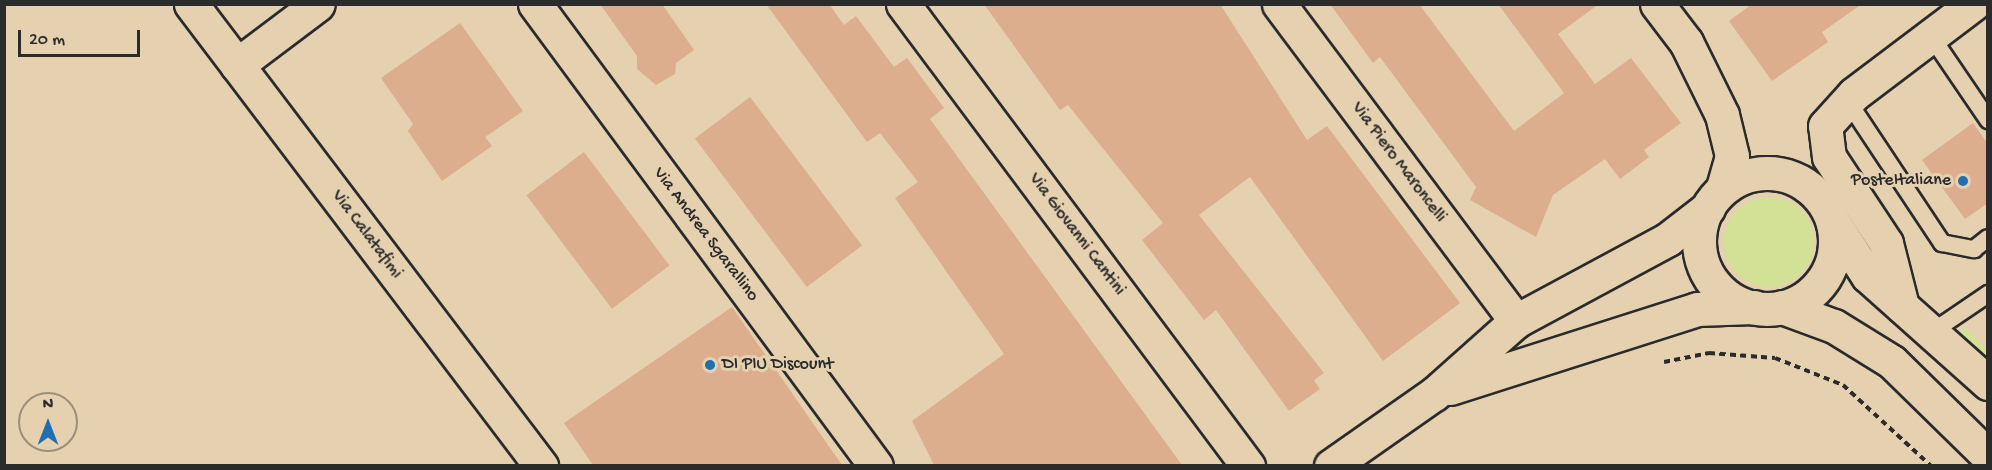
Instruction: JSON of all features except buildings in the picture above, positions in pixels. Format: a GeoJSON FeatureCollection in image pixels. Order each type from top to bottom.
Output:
{"type":"FeatureCollection","features":[{"type":"Feature","properties":{"kind":"street","name":"Via Calatafimi"},"geometry":{"type":"LineString","coordinates":[[191,4],[541,465]]}},
{"type":"Feature","properties":{"kind":"street"},"geometry":{"type":"LineString","coordinates":[[237,65],[318,4]]}},
{"type":"Feature","properties":{"kind":"street","name":"Via Andrea Sgarallino"},"geometry":{"type":"LineString","coordinates":[[535,4],[876,465]]}},
{"type":"Feature","properties":{"kind":"street","name":"Via Giovanni Cantini"},"geometry":{"type":"LineString","coordinates":[[903,4],[1248,465]]}},
{"type":"Feature","properties":{"kind":"street","name":"Via Piero Maroncelli"},"geometry":{"type":"LineString","coordinates":[[1280,4],[1516,321]]}},
{"type":"Feature","properties":{"kind":"street"},"geometry":{"type":"LineString","coordinates":[[1657,4],[1686,42],[1722,115],[1732,156],[1716,198],[1700,227],[1705,269],[1717,287],[1768,307],[1834,326],[1892,362],[1988,456]]}},
{"type":"Feature","properties":{"kind":"street"},"geometry":{"type":"LineString","coordinates":[[1902,306],[1886,243],[1823,141],[1825,126],[1847,100],[1973,4]]}},
{"type":"Feature","properties":{"kind":"street"},"geometry":{"type":"LineString","coordinates":[[1330,465],[1434,394],[1516,321],[1668,239],[1716,198],[1765,172],[1788,176],[1816,194],[1854,260],[1988,383]]}},
{"type":"Feature","properties":{"kind":"street"},"geometry":{"type":"LineString","coordinates":[[1434,394],[1697,309],[1768,307],[1802,299],[1825,275],[1835,245],[1833,222]]}},
{"type":"Feature","properties":{"kind":"lane"},"geometry":{"type":"LineString","coordinates":[[1931,36],[1988,120]]}},
{"type":"Feature","properties":{"kind":"lane"},"geometry":{"type":"LineString","coordinates":[[1847,100],[1942,243],[1974,249],[1988,238]]}},
{"type":"Feature","properties":{"kind":"lane"},"geometry":{"type":"LineString","coordinates":[[1932,332],[1988,294]]}},
{"type":"Feature","properties":{"kind":"path"},"geometry":{"type":"LineString","coordinates":[[1656,363],[1709,353],[1775,358],[1843,385],[1931,465]]}},
{"type":"Feature","properties":{"kind":"green space"},"geometry":{"type":"Polygon","coordinates":[[[1769,197],[1786,200],[1801,210],[1811,225],[1814,242],[1811,259],[1801,274],[1786,284],[1769,287],[1752,284],[1737,274],[1727,259],[1724,242],[1727,225],[1737,210],[1752,200],[1769,197]]]}},
{"type":"Feature","properties":{"kind":"green space"},"geometry":{"type":"Polygon","coordinates":[[[1966,328],[1987,350],[1987,366],[1956,334],[1966,328]]]}},
{"type":"Feature","properties":{"kind":"place","name":"PosteItaliane"},"geometry":{"type":"Point","coordinates":[1963,181]}},
{"type":"Feature","properties":{"kind":"place","name":"DI PIU Discount"},"geometry":{"type":"Point","coordinates":[710,365]}}]}
